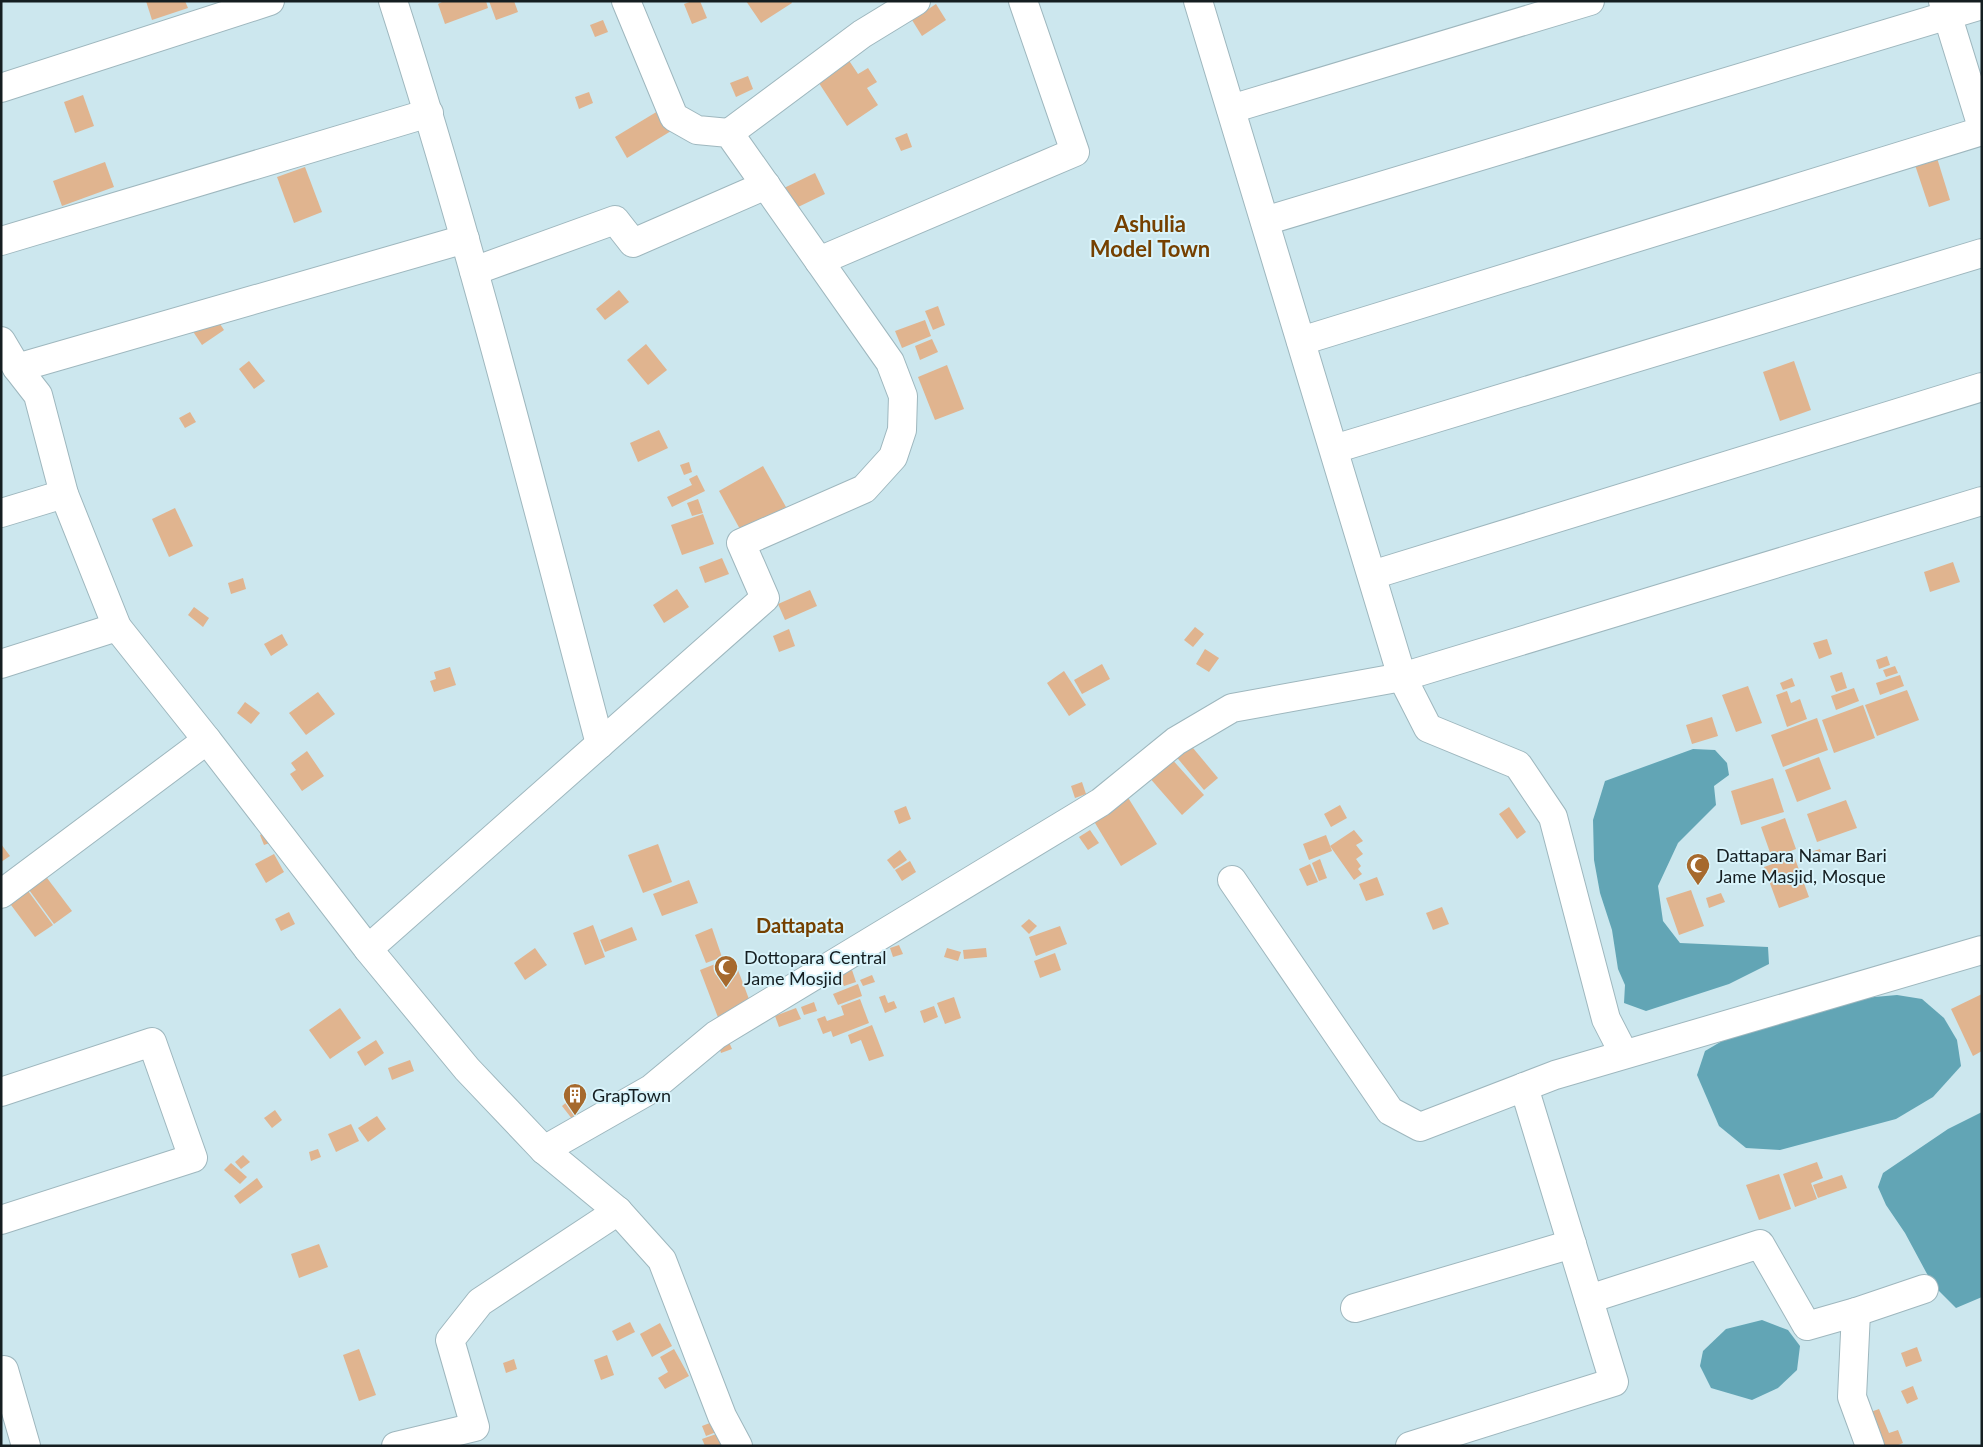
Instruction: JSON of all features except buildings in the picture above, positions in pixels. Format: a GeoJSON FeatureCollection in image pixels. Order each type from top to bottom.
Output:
{"type":"FeatureCollection","features":[{"type":"Feature","properties":{"kind":"street"},"geometry":{"type":"LineString","coordinates":[[1,88],[270,1]]}},
{"type":"Feature","properties":{"kind":"street"},"geometry":{"type":"LineString","coordinates":[[392,1],[429,113],[474,271],[600,744]]}},
{"type":"Feature","properties":{"kind":"street"},"geometry":{"type":"LineString","coordinates":[[626,1],[674,117],[696,130],[729,133],[862,34],[916,1]]}},
{"type":"Feature","properties":{"kind":"street"},"geometry":{"type":"LineString","coordinates":[[819,262],[1075,152],[1023,1]]}},
{"type":"Feature","properties":{"kind":"street"},"geometry":{"type":"LineString","coordinates":[[1198,1],[1402,677],[1428,728],[1518,765],[1553,817],[1606,1019],[1624,1054]]}},
{"type":"Feature","properties":{"kind":"street"},"geometry":{"type":"LineString","coordinates":[[1231,109],[1590,1]]}},
{"type":"Feature","properties":{"kind":"street"},"geometry":{"type":"LineString","coordinates":[[1265,220],[1945,9],[1982,5]]}},
{"type":"Feature","properties":{"kind":"street"},"geometry":{"type":"LineString","coordinates":[[1301,341],[1982,129],[1945,9]]}},
{"type":"Feature","properties":{"kind":"street"},"geometry":{"type":"LineString","coordinates":[[1,241],[429,113]]}},
{"type":"Feature","properties":{"kind":"street"},"geometry":{"type":"LineString","coordinates":[[368,949],[765,598],[741,543],[864,489],[893,457],[902,430],[903,396],[890,362],[729,133]]}},
{"type":"Feature","properties":{"kind":"street"},"geometry":{"type":"LineString","coordinates":[[474,271],[615,220],[634,243],[766,185]]}},
{"type":"Feature","properties":{"kind":"street"},"geometry":{"type":"LineString","coordinates":[[17,368],[465,239]]}},
{"type":"Feature","properties":{"kind":"street"},"geometry":{"type":"LineString","coordinates":[[1334,449],[1982,253]]}},
{"type":"Feature","properties":{"kind":"street"},"geometry":{"type":"LineString","coordinates":[[1,342],[17,368],[38,395],[64,494],[117,627],[207,740],[368,949],[467,1069],[544,1150],[618,1211],[662,1260],[722,1416],[738,1446]]}},
{"type":"Feature","properties":{"kind":"street"},"geometry":{"type":"LineString","coordinates":[[1372,575],[1982,387]]}},
{"type":"Feature","properties":{"kind":"street"},"geometry":{"type":"LineString","coordinates":[[1,513],[64,494]]}},
{"type":"Feature","properties":{"kind":"street"},"geometry":{"type":"LineString","coordinates":[[544,1150],[651,1089],[716,1035],[1102,802],[1176,741],[1232,708],[1402,677],[1982,501]]}},
{"type":"Feature","properties":{"kind":"street"},"geometry":{"type":"LineString","coordinates":[[1,664],[117,627]]}},
{"type":"Feature","properties":{"kind":"street"},"geometry":{"type":"LineString","coordinates":[[1,894],[207,740]]}},
{"type":"Feature","properties":{"kind":"street"},"geometry":{"type":"LineString","coordinates":[[1232,880],[1390,1110],[1420,1127],[1555,1075],[1982,950]]}},
{"type":"Feature","properties":{"kind":"street"},"geometry":{"type":"LineString","coordinates":[[1,1092],[152,1042],[193,1158],[1,1220]]}},
{"type":"Feature","properties":{"kind":"street"},"geometry":{"type":"LineString","coordinates":[[1410,1446],[1614,1382],[1524,1087]]}},
{"type":"Feature","properties":{"kind":"street"},"geometry":{"type":"LineString","coordinates":[[396,1446],[472,1436],[450,1340],[480,1302],[618,1211]]}},
{"type":"Feature","properties":{"kind":"street"},"geometry":{"type":"LineString","coordinates":[[1355,1308],[1572,1244]]}},
{"type":"Feature","properties":{"kind":"street"},"geometry":{"type":"LineString","coordinates":[[1589,1299],[1760,1244],[1806,1326],[1856,1312],[1924,1288]]}},
{"type":"Feature","properties":{"kind":"street"},"geometry":{"type":"LineString","coordinates":[[1856,1312],[1852,1397],[1870,1446]]}},
{"type":"Feature","properties":{"kind":"street"},"geometry":{"type":"LineString","coordinates":[[2,1367],[26,1446]]}},
{"type":"Feature","properties":{"kind":"water"},"geometry":{"type":"Polygon","coordinates":[[[1693,749],[1715,750],[1727,763],[1729,775],[1714,786],[1716,805],[1678,843],[1658,886],[1663,921],[1680,943],[1768,947],[1769,964],[1729,984],[1646,1011],[1624,1003],[1625,985],[1618,969],[1612,930],[1600,893],[1594,860],[1593,820],[1605,781],[1693,749]]]}},
{"type":"Feature","properties":{"kind":"water"},"geometry":{"type":"Polygon","coordinates":[[[1897,995],[1922,999],[1944,1018],[1957,1040],[1961,1066],[1933,1097],[1896,1119],[1780,1150],[1746,1148],[1719,1126],[1697,1075],[1705,1051],[1746,1027],[1852,999],[1897,995]]]}},
{"type":"Feature","properties":{"kind":"water"},"geometry":{"type":"Polygon","coordinates":[[[1982,1112],[1982,1297],[1956,1308],[1933,1285],[1905,1233],[1886,1205],[1878,1187],[1883,1173],[1948,1129],[1982,1112]]]}},
{"type":"Feature","properties":{"kind":"water"},"geometry":{"type":"Polygon","coordinates":[[[1762,1320],[1788,1330],[1800,1346],[1797,1370],[1778,1388],[1752,1400],[1711,1388],[1700,1366],[1703,1351],[1726,1329],[1762,1320]]]}},
{"type":"Feature","properties":{"kind":"place","name":"Dattapara Namar Bari Jame Masjid, Mosque"},"geometry":{"type":"Point","coordinates":[1698,886]}},
{"type":"Feature","properties":{"kind":"place","name":"Dottopara Central Jame Mosjid"},"geometry":{"type":"Point","coordinates":[726,988]}},
{"type":"Feature","properties":{"kind":"place","name":"GrapTown"},"geometry":{"type":"Point","coordinates":[575,1116]}},
{"type":"Feature","properties":{"kind":"district","name":"Ashulia Model Town"},"geometry":{"type":"Point","coordinates":[1150,236]}},
{"type":"Feature","properties":{"kind":"district","name":"Dattapata"},"geometry":{"type":"Point","coordinates":[800,925]}}]}
